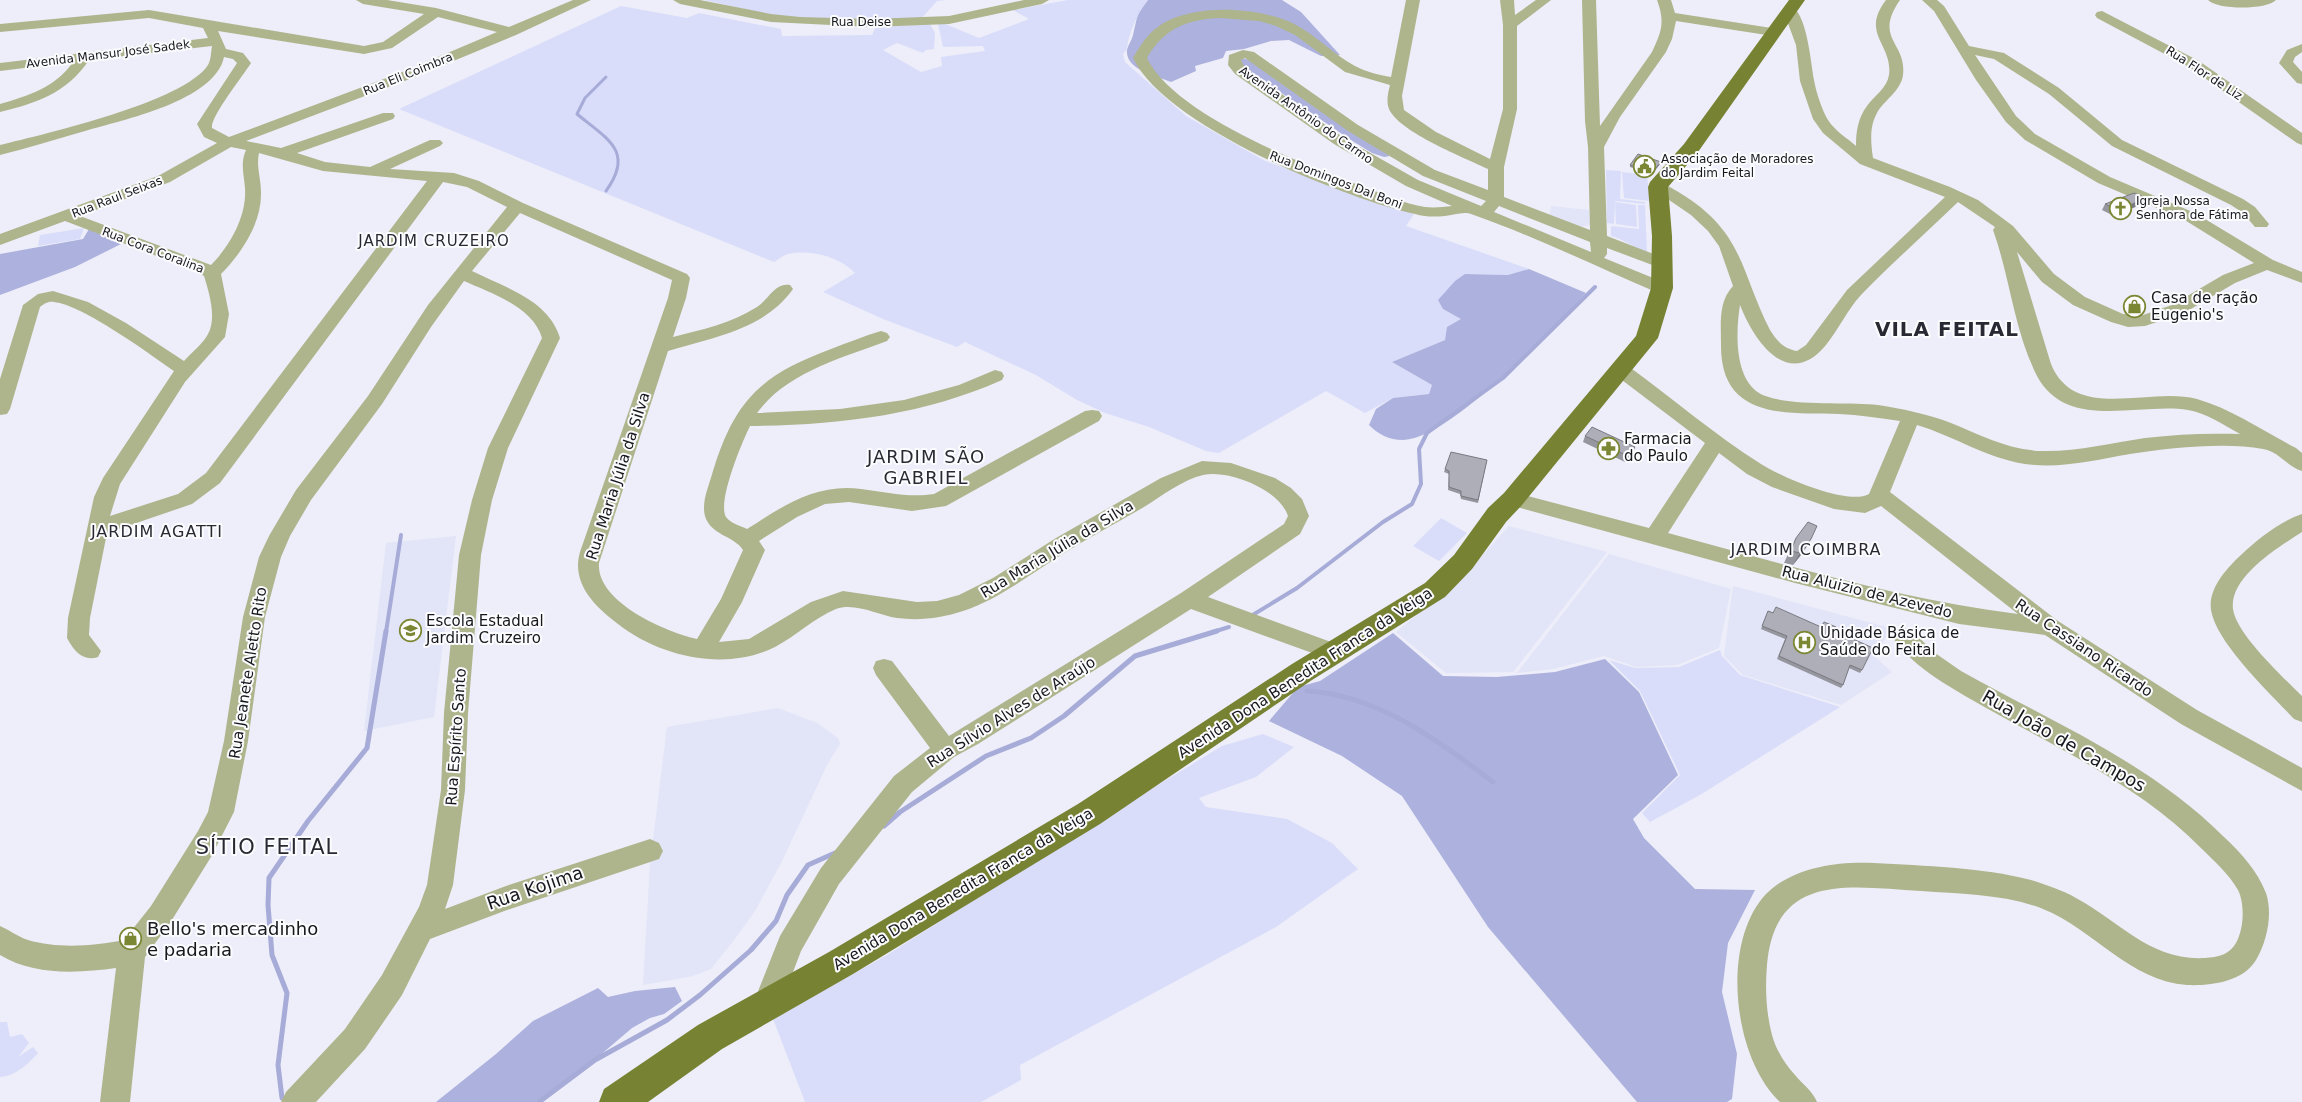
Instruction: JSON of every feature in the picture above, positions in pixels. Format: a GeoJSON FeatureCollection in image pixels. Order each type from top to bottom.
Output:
{"type":"FeatureCollection","features":[{"type":"Feature","properties":{"kind":"main road"},"geometry":{"type":"LineString","coordinates":[[1658,188],[1663,178],[1691,148],[1794,5]]}},
{"type":"Feature","properties":{"kind":"main road","name":"Avenida Dona Benedita Franca da Veiga"},"geometry":{"type":"LineString","coordinates":[[617,1102],[710,1037],[857,953],[1089,814],[1334,652],[1435,590],[1463,562],[1497,515],[1514,499],[1647,338],[1662,276],[1658,188]]}},
{"type":"Feature","properties":{"kind":"street"},"geometry":{"type":"LineString","coordinates":[[363,0],[436,12],[510,32]]}},
{"type":"Feature","properties":{"kind":"street","name":"Rua Eli Coimbra"},"geometry":{"type":"LineString","coordinates":[[229,142],[410,74],[584,0]]}},
{"type":"Feature","properties":{"kind":"street","name":"Rua Deise"},"geometry":{"type":"LineString","coordinates":[[680,0],[800,21],[871,23],[949,20],[1042,0]]}},
{"type":"Feature","properties":{"kind":"street"},"geometry":{"type":"LineString","coordinates":[[1413,0],[1395,96],[1396,107],[1402,116],[1496,167]]}},
{"type":"Feature","properties":{"kind":"street"},"geometry":{"type":"LineString","coordinates":[[1475,211],[1496,200],[1496,167],[1510,109],[1510,25],[1507,0]]}},
{"type":"Feature","properties":{"kind":"street"},"geometry":{"type":"LineString","coordinates":[[1510,25],[1544,0]]}},
{"type":"Feature","properties":{"kind":"street"},"geometry":{"type":"LineString","coordinates":[[1589,0],[1592,113],[1596,147],[1600,241],[1598,261]]}},
{"type":"Feature","properties":{"kind":"street"},"geometry":{"type":"LineString","coordinates":[[1596,147],[1613,117],[1659,52],[1665,39],[1670,16],[1662,0]]}},
{"type":"Feature","properties":{"kind":"street"},"geometry":{"type":"LineString","coordinates":[[1865,161],[1864,134],[1866,121],[1872,109],[1886,95],[1895,78],[1896,72],[1883,35],[1882,22],[1884,12],[1893,0]]}},
{"type":"Feature","properties":{"kind":"street"},"geometry":{"type":"LineString","coordinates":[[1929,0],[1939,9],[1964,50],[2011,119],[2030,138],[2104,180],[2170,207],[2210,227],[2267,264],[2302,278]]}},
{"type":"Feature","properties":{"kind":"street"},"geometry":{"type":"LineString","coordinates":[[2216,0],[2242,4],[2269,0]]}},
{"type":"Feature","properties":{"kind":"street"},"geometry":{"type":"LineString","coordinates":[[0,19],[151,1]]}},
{"type":"Feature","properties":{"kind":"street"},"geometry":{"type":"LineString","coordinates":[[1794,5],[1803,45],[1807,81],[1820,119],[1842,144],[1865,161],[1956,195],[1972,203],[2017,240],[2048,278],[2064,291],[2101,312],[2128,321],[2145,320],[2178,309],[2229,279],[2267,264]]}},
{"type":"Feature","properties":{"kind":"street"},"geometry":{"type":"LineString","coordinates":[[0,28],[149,14],[364,50],[387,45],[436,12]]}},
{"type":"Feature","properties":{"kind":"street","name":"Rua Domingos Dal Boni"},"geometry":{"type":"LineString","coordinates":[[1398,83],[1351,70],[1292,28],[1280,22],[1246,16],[1209,14],[1181,19],[1156,34],[1140,58],[1144,69],[1182,102],[1212,123],[1270,155],[1321,177],[1413,209],[1436,212],[1475,211]]}},
{"type":"Feature","properties":{"kind":"street","name":"Rua Flor de Liz"},"geometry":{"type":"LineString","coordinates":[[2102,15],[2194,64],[2302,140]]}},
{"type":"Feature","properties":{"kind":"street"},"geometry":{"type":"LineString","coordinates":[[1670,16],[1771,36],[1803,45]]}},
{"type":"Feature","properties":{"kind":"street"},"geometry":{"type":"LineString","coordinates":[[0,150],[131,114],[177,96],[194,87],[207,76],[216,62],[217,46],[208,25]]}},
{"type":"Feature","properties":{"kind":"street"},"geometry":{"type":"LineString","coordinates":[[217,46],[238,56],[244,63],[204,124],[205,130],[209,134],[229,142],[282,153],[323,166],[370,172],[439,176],[473,184],[517,206]]}},
{"type":"Feature","properties":{"kind":"street","name":"Avenida Mansur José Sadek"},"geometry":{"type":"LineString","coordinates":[[0,67],[84,57],[217,46]]}},
{"type":"Feature","properties":{"kind":"street"},"geometry":{"type":"LineString","coordinates":[[2302,48],[2295,50],[2288,56],[2286,62],[2302,80]]}},
{"type":"Feature","properties":{"kind":"street"},"geometry":{"type":"LineString","coordinates":[[1964,50],[1991,53],[1999,56],[2048,86],[2117,143],[2237,202],[2249,210],[2261,224]]}},
{"type":"Feature","properties":{"kind":"street","name":"Avenida Antônio do Carmo"},"geometry":{"type":"LineString","coordinates":[[1243,54],[1250,55],[1353,128],[1407,161],[1496,200],[1600,241],[1662,276],[1598,261],[1412,183],[1339,141],[1240,71],[1235,65],[1234,58],[1243,54]]}},
{"type":"Feature","properties":{"kind":"street"},"geometry":{"type":"LineString","coordinates":[[0,108],[56,88],[75,72],[84,57]]}},
{"type":"Feature","properties":{"kind":"street"},"geometry":{"type":"LineString","coordinates":[[1592,113],[1613,117]]}},
{"type":"Feature","properties":{"kind":"street"},"geometry":{"type":"LineString","coordinates":[[282,153],[388,116]]}},
{"type":"Feature","properties":{"kind":"street"},"geometry":{"type":"LineString","coordinates":[[2278,122],[2302,118]]}},
{"type":"Feature","properties":{"kind":"street","name":"Rua Raul Seixas"},"geometry":{"type":"LineString","coordinates":[[0,240],[164,178],[229,142]]}},
{"type":"Feature","properties":{"kind":"street"},"geometry":{"type":"LineString","coordinates":[[370,172],[434,143]]}},
{"type":"Feature","properties":{"kind":"street"},"geometry":{"type":"LineString","coordinates":[[90,651],[78,638],[79,618],[104,497],[110,483],[184,370],[213,342],[219,330],[220,315],[212,273],[232,251],[250,213],[254,194],[251,155],[255,147]]}},
{"type":"Feature","properties":{"kind":"street"},"geometry":{"type":"LineString","coordinates":[[98,528],[185,499],[213,478],[236,450],[439,176]]}},
{"type":"Feature","properties":{"kind":"street"},"geometry":{"type":"LineString","coordinates":[[1658,188],[1711,224],[1727,246],[1756,320],[1775,350],[1786,357],[1802,357],[1812,351],[1851,297],[1956,195]]}},
{"type":"Feature","properties":{"kind":"street","name":"Rua Jeanete Aletto Rito"},"geometry":{"type":"LineString","coordinates":[[132,952],[151,929],[213,829],[224,805],[233,760],[255,611],[270,557],[284,527],[376,398],[424,324],[461,273],[517,206]]}},
{"type":"Feature","properties":{"kind":"street","name":"Rua Maria Júlia da Silva"},"geometry":{"type":"LineString","coordinates":[[517,206],[681,278],[681,286],[661,347],[598,531],[588,573],[591,583],[616,612],[642,629],[676,642],[703,649],[738,650],[754,646],[782,633],[831,602],[845,599],[896,609],[936,611],[948,609],[991,590],[1053,550],[1163,486],[1203,468],[1217,466],[1235,469],[1285,494],[1298,510],[1298,523],[1293,529]]}},
{"type":"Feature","properties":{"kind":"street","name":"Rua Cora Coralina"},"geometry":{"type":"LineString","coordinates":[[66,216],[202,267],[212,273]]}},
{"type":"Feature","properties":{"kind":"street"},"geometry":{"type":"LineString","coordinates":[[1998,223],[2009,249],[2023,308],[2042,368],[2053,386],[2073,398],[2095,404],[2189,403],[2212,412],[2289,453],[2302,464]]}},
{"type":"Feature","properties":{"kind":"street","name":"Rua Espírito Santo"},"geometry":{"type":"LineString","coordinates":[[296,1102],[354,1039],[392,985],[422,930],[440,885],[447,842],[470,555],[482,500],[498,448],[551,338],[550,329],[542,317],[518,302],[461,273]]}},
{"type":"Feature","properties":{"kind":"street"},"geometry":{"type":"LineString","coordinates":[[1743,287],[1736,291],[1732,302],[1730,348],[1734,374],[1749,394],[1762,402],[1782,406],[1868,410],[1911,417],[1946,427],[2007,454],[2022,457],[2061,457],[2177,441],[2266,442]]}},
{"type":"Feature","properties":{"kind":"street"},"geometry":{"type":"LineString","coordinates":[[661,347],[727,326],[765,311],[776,302],[784,289]]}},
{"type":"Feature","properties":{"kind":"street"},"geometry":{"type":"LineString","coordinates":[[0,409],[28,316],[32,305],[39,299],[55,296],[86,309],[138,338],[184,370]]}},
{"type":"Feature","properties":{"kind":"street"},"geometry":{"type":"LineString","coordinates":[[751,545],[718,522],[715,515],[715,501],[722,475],[742,420],[758,399],[776,383],[801,370],[881,337]]}},
{"type":"Feature","properties":{"kind":"street"},"geometry":{"type":"LineString","coordinates":[[1621,370],[1754,469],[1779,482],[1841,504],[1865,506],[1873,503],[1880,495],[1911,417]]}},
{"type":"Feature","properties":{"kind":"street"},"geometry":{"type":"LineString","coordinates":[[742,420],[834,417],[904,407],[944,398],[995,376]]}},
{"type":"Feature","properties":{"kind":"street"},"geometry":{"type":"LineString","coordinates":[[703,649],[731,602],[751,545],[804,504],[827,496],[846,495],[913,505],[939,500],[1092,416]]}},
{"type":"Feature","properties":{"kind":"street"},"geometry":{"type":"LineString","coordinates":[[1654,538],[1716,442]]}},
{"type":"Feature","properties":{"kind":"street","name":"Rua Cassiano Ricardo"},"geometry":{"type":"LineString","coordinates":[[1880,495],[2050,627],[2189,717],[2302,780]]}},
{"type":"Feature","properties":{"kind":"street","name":"Rua Aluizio de Azevedo"},"geometry":{"type":"LineString","coordinates":[[1514,499],[1795,575],[1959,615],[2050,627]]}},
{"type":"Feature","properties":{"kind":"street"},"geometry":{"type":"LineString","coordinates":[[2302,522],[2251,558],[2235,575],[2224,593],[2222,610],[2232,630],[2246,650],[2302,712]]}},
{"type":"Feature","properties":{"kind":"street","name":"Rua Sílvio Alves de Araújo"},"geometry":{"type":"LineString","coordinates":[[767,1004],[790,945],[830,876],[903,784],[946,750],[970,737],[1189,599],[1293,529]]}},
{"type":"Feature","properties":{"kind":"street"},"geometry":{"type":"LineString","coordinates":[[1189,599],[1334,652]]}},
{"type":"Feature","properties":{"kind":"street","name":"Rua João de Campos"},"geometry":{"type":"LineString","coordinates":[[1802,1102],[1774,1074],[1761,1050],[1754,1028],[1751,989],[1757,937],[1766,913],[1781,897],[1803,884],[1828,878],[1863,875],[1967,883],[2026,892],[2061,903],[2150,962],[2178,971],[2202,972],[2226,968],[2238,962],[2253,939],[2254,900],[2249,885],[2218,848],[2180,813],[2109,763],[1931,664],[1904,637]]}},
{"type":"Feature","properties":{"kind":"street"},"geometry":{"type":"LineString","coordinates":[[884,668],[946,750]]}},
{"type":"Feature","properties":{"kind":"street","name":"Rua Kojima"},"geometry":{"type":"LineString","coordinates":[[422,930],[559,879],[650,851]]}},
{"type":"Feature","properties":{"kind":"street"},"geometry":{"type":"LineString","coordinates":[[0,938],[10,948],[47,956],[96,958],[132,952],[115,1102]]}},
{"type":"Feature","properties":{"kind":"shaded area"},"geometry":{"type":"Polygon","coordinates":[[[704,0],[947,0],[937,1],[921,19],[817,20],[752,11],[704,0]]]}},
{"type":"Feature","properties":{"kind":"shaded area"},"geometry":{"type":"Polygon","coordinates":[[[1068,0],[1148,0],[1131,30],[1127,49],[1123,54],[1125,62],[1186,116],[1265,161],[1414,214],[1406,226],[1529,269],[1509,275],[1465,274],[1443,309],[1462,319],[1445,340],[1392,362],[1432,385],[1429,394],[1393,398],[1365,413],[1326,391],[1219,453],[1206,451],[1149,427],[1105,413],[1077,400],[1036,375],[965,342],[957,347],[883,319],[823,292],[855,273],[849,267],[833,259],[815,254],[797,253],[786,255],[774,262],[399,109],[621,6],[687,18],[699,13],[781,29],[782,36],[872,35],[877,24],[930,24],[935,33],[934,49],[926,50],[923,53],[897,43],[883,50],[921,72],[942,66],[941,57],[985,51],[983,46],[943,47],[938,24],[943,23],[979,38],[1029,19],[1013,10],[1068,0]]]}},
{"type":"Feature","properties":{"kind":"shaded area"},"geometry":{"type":"Polygon","coordinates":[[[1148,0],[1282,0],[1301,12],[1340,55],[1321,56],[1289,40],[1271,41],[1244,49],[1226,51],[1223,58],[1195,66],[1196,71],[1171,82],[1150,75],[1136,67],[1128,57],[1127,50],[1138,17],[1148,0]]]}},
{"type":"Feature","properties":{"kind":"shaded area"},"geometry":{"type":"Polygon","coordinates":[[[1242,58],[1250,60],[1390,156],[1384,157],[1372,153],[1354,142],[1237,63],[1242,58]]]}},
{"type":"Feature","properties":{"kind":"shaded area"},"geometry":{"type":"Polygon","coordinates":[[[1606,170],[1621,171],[1620,199],[1645,202],[1645,204],[1615,201],[1614,224],[1607,223],[1606,170]]]}},
{"type":"Feature","properties":{"kind":"shaded area"},"geometry":{"type":"Polygon","coordinates":[[[1622,172],[1647,175],[1650,201],[1624,198],[1622,172]]]}},
{"type":"Feature","properties":{"kind":"shaded area"},"geometry":{"type":"Polygon","coordinates":[[[1615,202],[1636,205],[1637,227],[1616,224],[1615,202]]]}},
{"type":"Feature","properties":{"kind":"shaded area"},"geometry":{"type":"Polygon","coordinates":[[[1638,205],[1645,205],[1647,253],[1611,236],[1611,226],[1639,229],[1638,205]]]}},
{"type":"Feature","properties":{"kind":"shaded area"},"geometry":{"type":"Polygon","coordinates":[[[1551,206],[1589,210],[1590,225],[1580,227],[1550,215],[1551,206]]]}},
{"type":"Feature","properties":{"kind":"shaded area"},"geometry":{"type":"Polygon","coordinates":[[[84,228],[80,239],[38,246],[40,235],[84,228]]]}},
{"type":"Feature","properties":{"kind":"shaded area"},"geometry":{"type":"Polygon","coordinates":[[[89,229],[125,242],[75,267],[0,295],[0,254],[83,239],[89,229]]]}},
{"type":"Feature","properties":{"kind":"shaded area"},"geometry":{"type":"Polygon","coordinates":[[[1529,269],[1586,293],[1500,379],[1447,421],[1423,435],[1403,440],[1384,436],[1369,425],[1376,409],[1393,398],[1429,394],[1432,385],[1392,362],[1445,340],[1447,327],[1461,319],[1443,309],[1438,300],[1455,281],[1465,274],[1508,275],[1529,269]]]}},
{"type":"Feature","properties":{"kind":"shaded area"},"geometry":{"type":"Polygon","coordinates":[[[1441,518],[1467,533],[1439,561],[1413,546],[1441,518]]]}},
{"type":"Feature","properties":{"kind":"shaded area"},"geometry":{"type":"Polygon","coordinates":[[[1509,526],[1607,552],[1513,672],[1446,673],[1396,632],[1456,584],[1509,526]]]}},
{"type":"Feature","properties":{"kind":"shaded area","name":"Escola Estadual Jardim Cruzeiro"},"geometry":{"type":"Polygon","coordinates":[[[456,536],[434,717],[364,731],[386,543],[456,536]]]}},
{"type":"Feature","properties":{"kind":"shaded area"},"geometry":{"type":"Polygon","coordinates":[[[1609,554],[1731,589],[1719,648],[1677,665],[1636,667],[1604,656],[1553,669],[1517,673],[1609,554]]]}},
{"type":"Feature","properties":{"kind":"shaded area","name":"Unidade Básica de Saúde do Feital"},"geometry":{"type":"Polygon","coordinates":[[[1733,586],[1890,628],[1876,658],[1892,672],[1841,705],[1743,675],[1724,656],[1733,586]]]}},
{"type":"Feature","properties":{"kind":"shaded area"},"geometry":{"type":"Polygon","coordinates":[[[1393,633],[1443,676],[1497,677],[1555,672],[1605,659],[1639,692],[1678,775],[1633,819],[1644,838],[1695,889],[1755,890],[1728,943],[1722,992],[1737,1054],[1732,1099],[1727,1102],[1637,1102],[1488,927],[1402,796],[1342,756],[1269,721],[1298,687],[1320,681],[1393,633]]]}},
{"type":"Feature","properties":{"kind":"shaded area"},"geometry":{"type":"Polygon","coordinates":[[[1720,650],[1722,656],[1740,675],[1840,707],[1700,795],[1650,822],[1642,813],[1680,775],[1640,691],[1609,660],[1635,668],[1679,667],[1720,650]]]}},
{"type":"Feature","properties":{"kind":"shaded area"},"geometry":{"type":"Polygon","coordinates":[[[778,708],[817,723],[838,738],[840,744],[828,763],[782,861],[755,911],[711,969],[693,976],[643,985],[650,864],[667,727],[778,708]]]}},
{"type":"Feature","properties":{"kind":"shaded area"},"geometry":{"type":"Polygon","coordinates":[[[1263,734],[1294,747],[1256,777],[1199,798],[1206,807],[1287,819],[1332,843],[1358,869],[1276,927],[1020,1065],[1021,1080],[981,1102],[805,1102],[773,1019],[887,955],[1097,822],[1222,746],[1263,734]]]}},
{"type":"Feature","properties":{"kind":"shaded area"},"geometry":{"type":"Polygon","coordinates":[[[675,987],[682,1001],[664,1014],[650,1018],[632,1028],[571,1080],[536,1102],[436,1102],[496,1054],[533,1021],[598,988],[608,997],[635,991],[675,987]]]}},
{"type":"Feature","properties":{"kind":"shaded area"},"geometry":{"type":"Polygon","coordinates":[[[0,1022],[7,1022],[10,1037],[22,1034],[29,1043],[18,1057],[33,1047],[38,1053],[16,1072],[0,1077],[0,1022]]]}},
{"type":"Feature","properties":{"kind":"building","name":"Associação de Moradores do Jardim Feital"},"geometry":{"type":"Polygon","coordinates":[[[1638,154],[1661,162],[1653,171],[1630,165],[1638,154]]]}},
{"type":"Feature","properties":{"kind":"building"},"geometry":{"type":"Polygon","coordinates":[[[2134,193],[2146,198],[2118,210],[2105,204],[2134,193]]]}},
{"type":"Feature","properties":{"kind":"building"},"geometry":{"type":"Polygon","coordinates":[[[1592,427],[1635,447],[1628,456],[1585,436],[1592,427]]]}},
{"type":"Feature","properties":{"kind":"building"},"geometry":{"type":"Polygon","coordinates":[[[1451,452],[1487,460],[1478,500],[1461,496],[1461,491],[1449,487],[1449,471],[1445,469],[1451,452]]]}},
{"type":"Feature","properties":{"kind":"building"},"geometry":{"type":"Polygon","coordinates":[[[1808,522],[1817,526],[1811,539],[1800,553],[1791,551],[1796,538],[1808,522]]]}},
{"type":"Feature","properties":{"kind":"building","name":"Unidade Básica de Saúde do Feital"},"geometry":{"type":"Polygon","coordinates":[[[1776,607],[1821,627],[1824,622],[1836,627],[1835,631],[1873,648],[1862,670],[1850,665],[1843,685],[1779,656],[1787,636],[1762,626],[1768,611],[1773,613],[1776,607]]]}},
{"type":"Feature","properties":{"kind":"waterway"},"geometry":{"type":"LineString","coordinates":[[606,77],[585,98],[577,114],[614,147],[618,166],[606,191]]}},
{"type":"Feature","properties":{"kind":"waterway"},"geometry":{"type":"LineString","coordinates":[[1251,616],[1297,588],[1383,522],[1412,504],[1421,484],[1419,449],[1427,433],[1503,378],[1595,287]]}},
{"type":"Feature","properties":{"kind":"waterway"},"geometry":{"type":"LineString","coordinates":[[386,632],[401,535]]}},
{"type":"Feature","properties":{"kind":"waterway"},"geometry":{"type":"LineString","coordinates":[[1213,632],[1229,627]]}},
{"type":"Feature","properties":{"kind":"waterway"},"geometry":{"type":"LineString","coordinates":[[282,1098],[278,1065],[287,993],[272,955],[268,905],[269,878],[308,821],[367,748],[386,631]]}},
{"type":"Feature","properties":{"kind":"waterway"},"geometry":{"type":"LineString","coordinates":[[884,826],[900,812],[986,756],[1031,738],[1064,716],[1135,656],[1217,631]]}},
{"type":"Feature","properties":{"kind":"waterway"},"geometry":{"type":"LineString","coordinates":[[1307,691],[1333,694],[1359,701],[1383,711],[1429,736],[1493,782]]}},
{"type":"Feature","properties":{"kind":"waterway"},"geometry":{"type":"LineString","coordinates":[[539,1102],[595,1060],[667,1020],[700,995],[751,950],[776,921],[787,895],[808,865],[835,853]]}},
{"type":"Feature","properties":{"kind":"place","name":"Associação de Moradores do Jardim Feital"},"geometry":{"type":"Point","coordinates":[1645,166]}},
{"type":"Feature","properties":{"kind":"place","name":"Igreja Nossa Senhora de Fátima"},"geometry":{"type":"Point","coordinates":[2120,208]}},
{"type":"Feature","properties":{"kind":"place","name":"Casa de ração Eugenio's"},"geometry":{"type":"Point","coordinates":[2135,307]}},
{"type":"Feature","properties":{"kind":"place","name":"Farmacia do Paulo"},"geometry":{"type":"Point","coordinates":[1608,448]}},
{"type":"Feature","properties":{"kind":"place","name":"Escola Estadual Jardim Cruzeiro"},"geometry":{"type":"Point","coordinates":[410,630]}},
{"type":"Feature","properties":{"kind":"place","name":"Unidade Básica de Saúde do Feital"},"geometry":{"type":"Point","coordinates":[1804,642]}},
{"type":"Feature","properties":{"kind":"place","name":"Bello's mercadinho e padaria"},"geometry":{"type":"Point","coordinates":[131,939]}},
{"type":"Feature","properties":{"kind":"district","name":"JARDIM CRUZEIRO"},"geometry":{"type":"Point","coordinates":[434,241]}},
{"type":"Feature","properties":{"kind":"district","name":"VILA FEITAL"},"geometry":{"type":"Point","coordinates":[1947,329]}},
{"type":"Feature","properties":{"kind":"district","name":"JARDIM SÃO GABRIEL"},"geometry":{"type":"Point","coordinates":[926,467]}},
{"type":"Feature","properties":{"kind":"district","name":"JARDIM AGATTI"},"geometry":{"type":"Point","coordinates":[157,531]}},
{"type":"Feature","properties":{"kind":"district","name":"JARDIM COIMBRA"},"geometry":{"type":"Point","coordinates":[1806,549]}},
{"type":"Feature","properties":{"kind":"district","name":"SÍTIO FEITAL"},"geometry":{"type":"Point","coordinates":[267,847]}}]}
